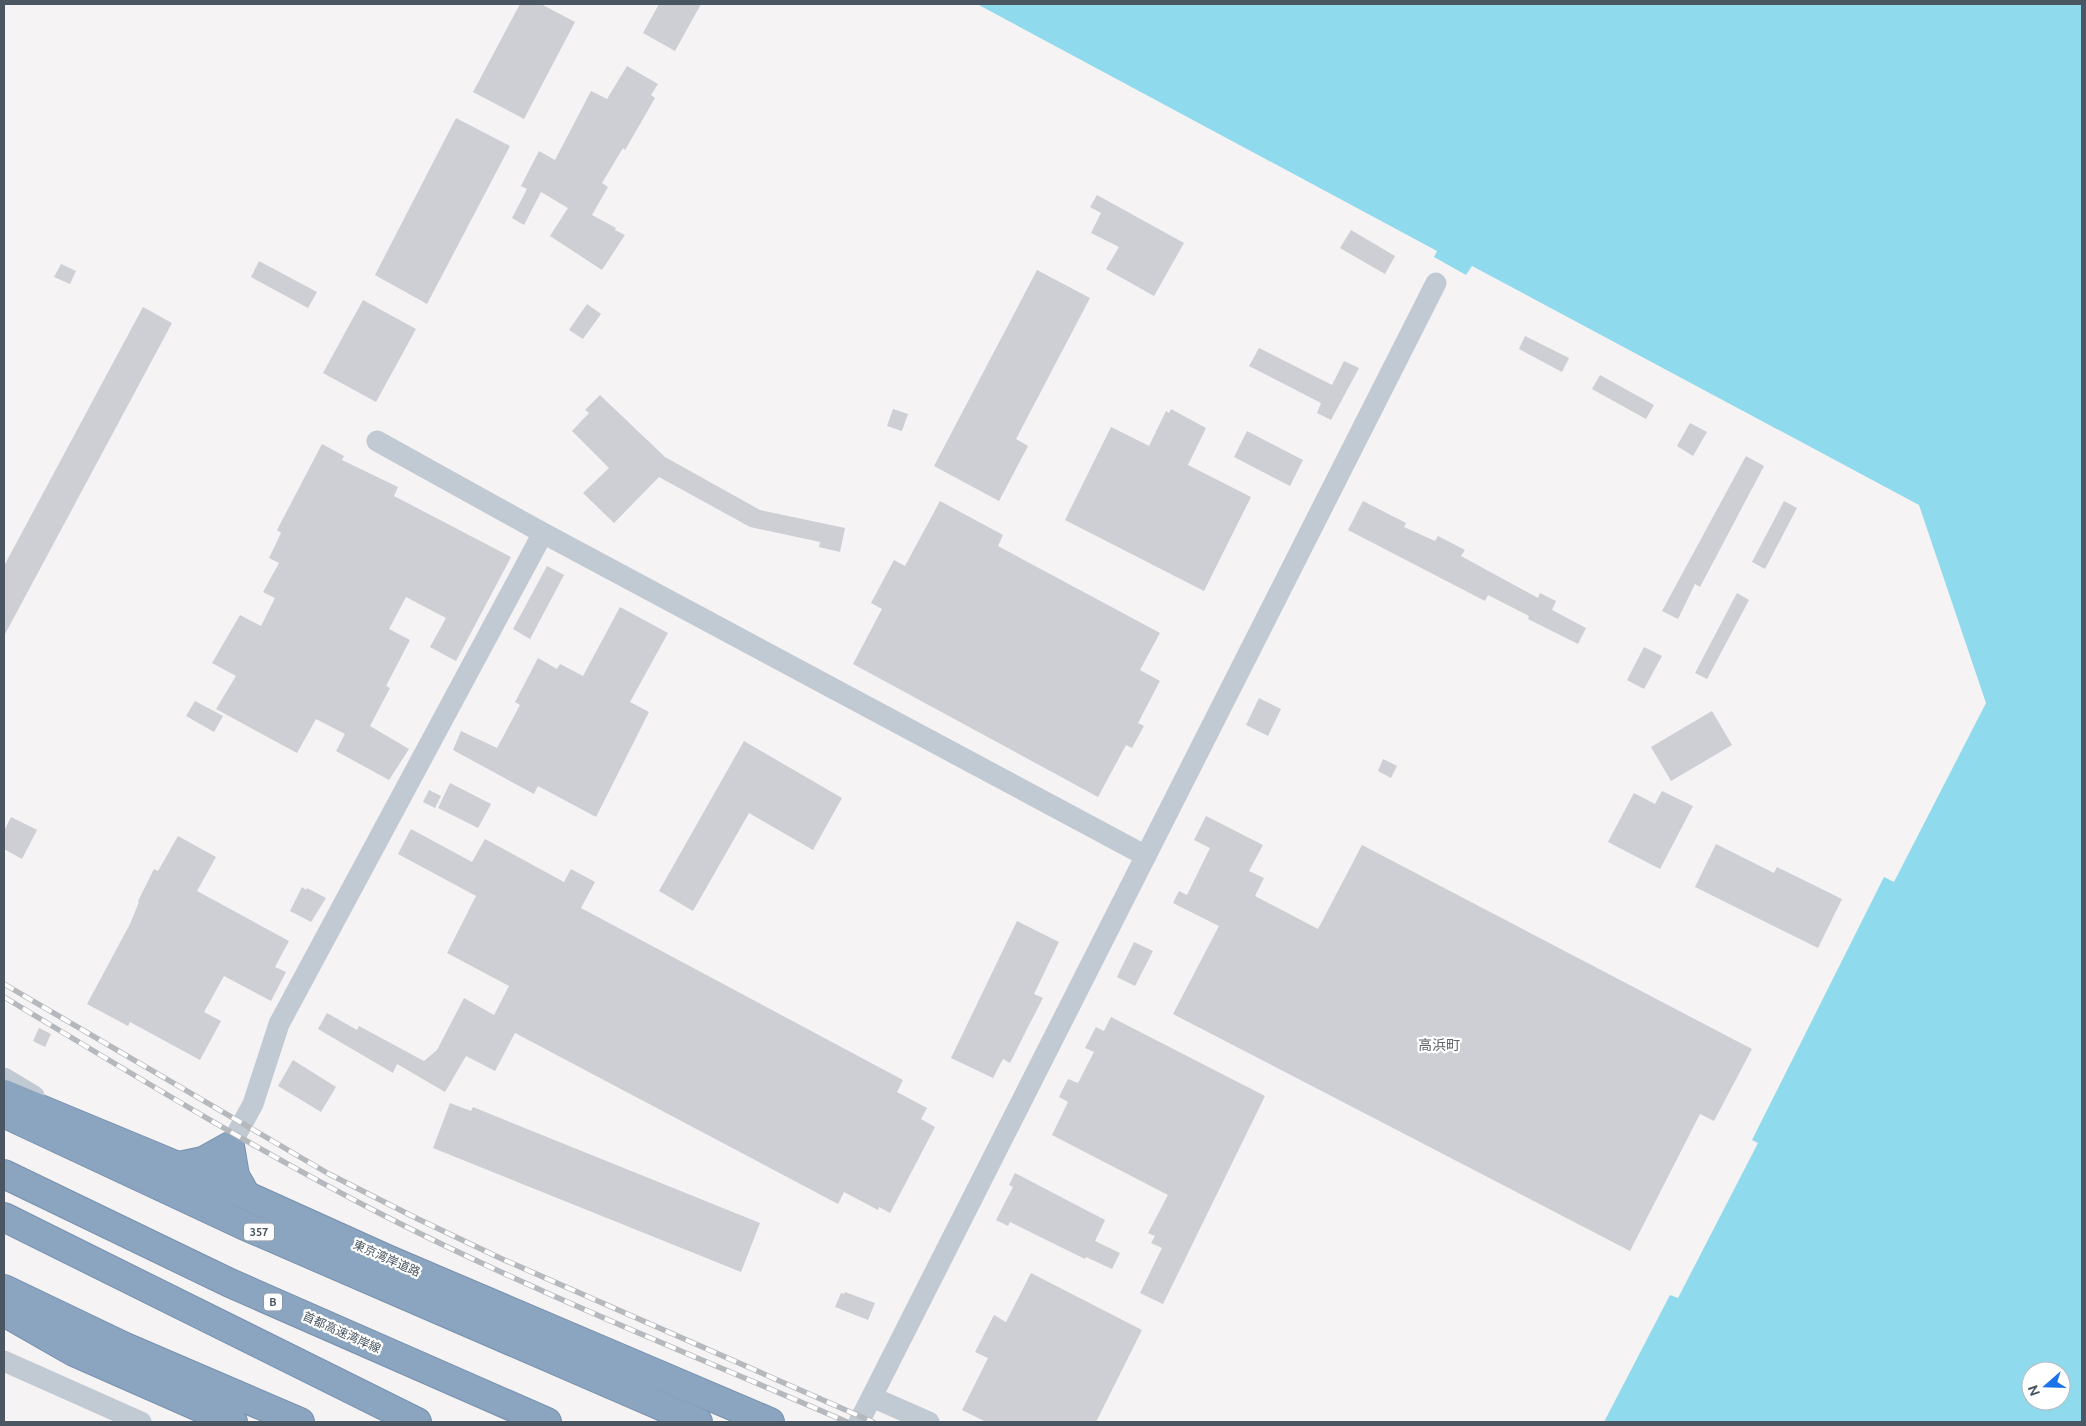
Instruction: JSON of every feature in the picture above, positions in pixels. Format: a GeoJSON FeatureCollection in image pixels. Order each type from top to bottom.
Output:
{"type":"FeatureCollection","features":[{"type":"Feature","properties":{"kind":"highway","name":"東京湾岸道路"},"geometry":{"type":"LineString","coordinates":[[4,1094],[179,1166],[387,1258],[770,1422]]}},
{"type":"Feature","properties":{"kind":"highway","name":"357"},"geometry":{"type":"LineString","coordinates":[[4,1112],[234,1221],[698,1422]]}},
{"type":"Feature","properties":{"kind":"highway"},"geometry":{"type":"LineString","coordinates":[[179,1166],[203,1161],[230,1146],[236,1176],[246,1195]]}},
{"type":"Feature","properties":{"kind":"highway","name":"首都高速湾岸線"},"geometry":{"type":"LineString","coordinates":[[4,1174],[230,1283],[547,1422]]}},
{"type":"Feature","properties":{"kind":"highway"},"geometry":{"type":"LineString","coordinates":[[4,1217],[417,1422]]}},
{"type":"Feature","properties":{"kind":"highway"},"geometry":{"type":"LineString","coordinates":[[4,1289],[123,1346],[300,1422]]}},
{"type":"Feature","properties":{"kind":"highway"},"geometry":{"type":"LineString","coordinates":[[4,1312],[74,1352],[233,1422]]}},
{"type":"Feature","properties":{"kind":"street"},"geometry":{"type":"LineString","coordinates":[[859,1422],[1436,283]]}},
{"type":"Feature","properties":{"kind":"street"},"geometry":{"type":"LineString","coordinates":[[377,441],[543,533],[1146,856]]}},
{"type":"Feature","properties":{"kind":"street"},"geometry":{"type":"LineString","coordinates":[[230,1146],[253,1104],[279,1024],[543,533]]}},
{"type":"Feature","properties":{"kind":"street"},"geometry":{"type":"LineString","coordinates":[[4,1078],[119,1141]]}},
{"type":"Feature","properties":{"kind":"street"},"geometry":{"type":"LineString","coordinates":[[4,1322],[74,1352]]}},
{"type":"Feature","properties":{"kind":"street"},"geometry":{"type":"LineString","coordinates":[[4,1361],[141,1422]]}},
{"type":"Feature","properties":{"kind":"street"},"geometry":{"type":"LineString","coordinates":[[872,1397],[930,1422]]}},
{"type":"Feature","properties":{"kind":"water"},"geometry":{"type":"Polygon","coordinates":[[[977,4],[2082,4],[2082,1422],[1604,1422],[1670,1295],[1678,1298],[1758,1143],[1752,1140],[1884,877],[1894,882],[1986,703],[1919,505],[1472,266],[1466,275],[1434,257],[1437,251],[977,4]]]}},
{"type":"Feature","properties":{"kind":"building"},"geometry":{"type":"Polygon","coordinates":[[[520,4],[541,4],[575,22],[524,119],[473,92],[520,4]]]}},
{"type":"Feature","properties":{"kind":"building"},"geometry":{"type":"Polygon","coordinates":[[[659,4],[701,4],[675,51],[643,33],[659,4]]]}},
{"type":"Feature","properties":{"kind":"building"},"geometry":{"type":"Polygon","coordinates":[[[627,66],[658,84],[651,95],[655,98],[625,150],[623,148],[602,183],[608,187],[592,215],[625,235],[602,270],[550,236],[568,208],[541,192],[524,225],[512,218],[527,189],[521,186],[539,151],[555,160],[591,91],[607,99],[627,66]]]}},
{"type":"Feature","properties":{"kind":"building"},"geometry":{"type":"Polygon","coordinates":[[[456,118],[510,146],[427,304],[375,275],[456,118]]]}},
{"type":"Feature","properties":{"kind":"building"},"geometry":{"type":"Polygon","coordinates":[[[1097,195],[1184,243],[1154,296],[1106,269],[1119,247],[1091,233],[1101,213],[1090,207],[1097,195]]]}},
{"type":"Feature","properties":{"kind":"building"},"geometry":{"type":"Polygon","coordinates":[[[1351,230],[1395,256],[1385,274],[1340,248],[1351,230]]]}},
{"type":"Feature","properties":{"kind":"building"},"geometry":{"type":"Polygon","coordinates":[[[259,261],[317,292],[308,308],[251,277],[259,261]]]}},
{"type":"Feature","properties":{"kind":"building"},"geometry":{"type":"Polygon","coordinates":[[[61,264],[76,271],[70,284],[54,277],[61,264]]]}},
{"type":"Feature","properties":{"kind":"building"},"geometry":{"type":"Polygon","coordinates":[[[1037,270],[1090,298],[1016,439],[1028,446],[999,501],[934,466],[1037,270]]]}},
{"type":"Feature","properties":{"kind":"building"},"geometry":{"type":"Polygon","coordinates":[[[363,300],[416,329],[376,402],[323,373],[363,300]]]}},
{"type":"Feature","properties":{"kind":"building"},"geometry":{"type":"Polygon","coordinates":[[[587,304],[601,314],[583,339],[569,330],[587,304]]]}},
{"type":"Feature","properties":{"kind":"building"},"geometry":{"type":"Polygon","coordinates":[[[143,307],[172,323],[4,636],[4,566],[143,307]]]}},
{"type":"Feature","properties":{"kind":"building"},"geometry":{"type":"Polygon","coordinates":[[[1525,336],[1569,358],[1562,372],[1519,349],[1525,336]]]}},
{"type":"Feature","properties":{"kind":"building"},"geometry":{"type":"Polygon","coordinates":[[[1259,348],[1332,385],[1344,361],[1359,368],[1331,420],[1317,413],[1321,403],[1249,366],[1259,348]]]}},
{"type":"Feature","properties":{"kind":"building"},"geometry":{"type":"Polygon","coordinates":[[[1600,375],[1654,405],[1646,419],[1592,389],[1600,375]]]}},
{"type":"Feature","properties":{"kind":"building"},"geometry":{"type":"Polygon","coordinates":[[[600,395],[665,457],[760,510],[845,528],[840,552],[819,547],[820,542],[750,527],[659,477],[614,523],[583,493],[609,468],[572,431],[589,413],[585,410],[600,395]]]}},
{"type":"Feature","properties":{"kind":"building"},"geometry":{"type":"Polygon","coordinates":[[[893,409],[908,414],[902,431],[887,426],[893,409]]]}},
{"type":"Feature","properties":{"kind":"building"},"geometry":{"type":"Polygon","coordinates":[[[1171,409],[1206,428],[1188,465],[1251,497],[1204,591],[1065,520],[1111,427],[1149,446],[1166,411],[1169,413],[1171,409]]]}},
{"type":"Feature","properties":{"kind":"building"},"geometry":{"type":"Polygon","coordinates":[[[1690,423],[1707,432],[1693,456],[1677,446],[1690,423]]]}},
{"type":"Feature","properties":{"kind":"building"},"geometry":{"type":"Polygon","coordinates":[[[1247,431],[1303,460],[1290,486],[1234,457],[1247,431]]]}},
{"type":"Feature","properties":{"kind":"building"},"geometry":{"type":"Polygon","coordinates":[[[322,444],[344,456],[342,460],[398,487],[394,496],[511,557],[456,661],[430,647],[446,618],[406,597],[389,629],[410,640],[386,686],[390,688],[370,726],[409,749],[389,780],[336,751],[345,734],[316,719],[297,753],[216,709],[236,676],[212,663],[240,615],[261,626],[275,598],[263,592],[279,563],[269,558],[281,533],[277,530],[322,444]]]}},
{"type":"Feature","properties":{"kind":"building"},"geometry":{"type":"Polygon","coordinates":[[[1746,456],[1764,466],[1700,587],[1695,584],[1678,619],[1662,611],[1746,456]]]}},
{"type":"Feature","properties":{"kind":"building"},"geometry":{"type":"Polygon","coordinates":[[[940,501],[1003,535],[998,546],[1160,633],[1140,670],[1160,681],[1138,723],[1144,726],[1132,748],[1126,745],[1098,797],[853,664],[882,609],[871,603],[894,560],[905,566],[940,501]]]}},
{"type":"Feature","properties":{"kind":"building"},"geometry":{"type":"Polygon","coordinates":[[[1363,501],[1406,523],[1404,527],[1435,541],[1438,536],[1465,550],[1461,556],[1538,598],[1540,593],[1556,601],[1552,610],[1586,628],[1578,644],[1528,619],[1529,616],[1488,595],[1485,601],[1348,530],[1363,501]]]}},
{"type":"Feature","properties":{"kind":"building"},"geometry":{"type":"Polygon","coordinates":[[[1784,501],[1797,508],[1765,569],[1752,562],[1784,501]]]}},
{"type":"Feature","properties":{"kind":"building"},"geometry":{"type":"Polygon","coordinates":[[[547,566],[564,575],[530,639],[513,629],[547,566]]]}},
{"type":"Feature","properties":{"kind":"building"},"geometry":{"type":"Polygon","coordinates":[[[1737,593],[1749,600],[1707,679],[1695,673],[1737,593]]]}},
{"type":"Feature","properties":{"kind":"building"},"geometry":{"type":"Polygon","coordinates":[[[620,607],[668,633],[630,702],[649,712],[596,817],[538,786],[534,794],[453,750],[461,731],[497,748],[520,705],[515,702],[538,658],[557,669],[560,664],[583,676],[620,607]]]}},
{"type":"Feature","properties":{"kind":"building"},"geometry":{"type":"Polygon","coordinates":[[[1644,647],[1662,656],[1644,689],[1627,680],[1644,647]]]}},
{"type":"Feature","properties":{"kind":"building"},"geometry":{"type":"Polygon","coordinates":[[[1259,698],[1281,709],[1268,736],[1246,725],[1259,698]]]}},
{"type":"Feature","properties":{"kind":"building"},"geometry":{"type":"Polygon","coordinates":[[[195,701],[223,716],[214,732],[186,716],[195,701]]]}},
{"type":"Feature","properties":{"kind":"building"},"geometry":{"type":"Polygon","coordinates":[[[1712,711],[1732,745],[1671,781],[1651,747],[1712,711]]]}},
{"type":"Feature","properties":{"kind":"building"},"geometry":{"type":"Polygon","coordinates":[[[744,741],[842,798],[813,850],[749,813],[693,911],[659,891],[744,741]]]}},
{"type":"Feature","properties":{"kind":"building"},"geometry":{"type":"Polygon","coordinates":[[[1383,759],[1397,766],[1391,778],[1378,771],[1383,759]]]}},
{"type":"Feature","properties":{"kind":"building"},"geometry":{"type":"Polygon","coordinates":[[[450,783],[491,804],[478,828],[438,808],[450,783]]]}},
{"type":"Feature","properties":{"kind":"building"},"geometry":{"type":"Polygon","coordinates":[[[429,790],[441,796],[435,808],[423,802],[429,790]]]}},
{"type":"Feature","properties":{"kind":"building"},"geometry":{"type":"Polygon","coordinates":[[[1662,791],[1693,806],[1660,869],[1608,842],[1634,793],[1655,804],[1662,791]]]}},
{"type":"Feature","properties":{"kind":"building"},"geometry":{"type":"Polygon","coordinates":[[[1206,816],[1263,845],[1249,871],[1264,878],[1255,896],[1318,929],[1362,845],[1752,1049],[1714,1121],[1700,1114],[1630,1251],[1173,1014],[1219,926],[1173,903],[1179,891],[1187,895],[1210,848],[1194,840],[1206,816]]]}},
{"type":"Feature","properties":{"kind":"building"},"geometry":{"type":"Polygon","coordinates":[[[11,817],[37,830],[22,859],[4,849],[4,831],[11,817]]]}},
{"type":"Feature","properties":{"kind":"building"},"geometry":{"type":"Polygon","coordinates":[[[411,829],[472,862],[485,839],[564,882],[571,869],[595,882],[581,908],[903,1080],[897,1092],[927,1108],[921,1119],[935,1127],[890,1213],[879,1207],[878,1210],[844,1192],[838,1204],[515,1033],[495,1071],[466,1056],[445,1092],[397,1064],[393,1073],[318,1029],[327,1013],[357,1030],[359,1026],[424,1061],[437,1050],[464,998],[494,1015],[509,986],[447,953],[476,896],[398,854],[411,829]]]}},
{"type":"Feature","properties":{"kind":"building"},"geometry":{"type":"Polygon","coordinates":[[[178,836],[216,857],[197,891],[289,941],[275,967],[286,972],[271,1001],[224,976],[204,1012],[221,1021],[200,1060],[130,1022],[128,1026],[87,1004],[130,924],[138,901],[154,869],[158,871],[178,836]]]}},
{"type":"Feature","properties":{"kind":"building"},"geometry":{"type":"Polygon","coordinates":[[[1716,844],[1774,873],[1777,867],[1842,899],[1818,948],[1695,887],[1716,844]]]}},
{"type":"Feature","properties":{"kind":"building"},"geometry":{"type":"Polygon","coordinates":[[[302,887],[326,898],[311,922],[290,911],[302,887]]]}},
{"type":"Feature","properties":{"kind":"building"},"geometry":{"type":"Polygon","coordinates":[[[1017,921],[1059,942],[1034,994],[1043,998],[1010,1063],[1003,1059],[993,1078],[951,1058],[1017,921]]]}},
{"type":"Feature","properties":{"kind":"building"},"geometry":{"type":"Polygon","coordinates":[[[1134,942],[1153,951],[1135,986],[1117,977],[1134,942]]]}},
{"type":"Feature","properties":{"kind":"building"},"geometry":{"type":"Polygon","coordinates":[[[1111,1017],[1265,1096],[1163,1304],[1140,1293],[1162,1248],[1151,1243],[1155,1236],[1148,1233],[1168,1195],[1052,1135],[1068,1102],[1059,1097],[1068,1079],[1078,1083],[1094,1052],[1085,1048],[1096,1027],[1104,1031],[1111,1017]]]}},
{"type":"Feature","properties":{"kind":"building"},"geometry":{"type":"Polygon","coordinates":[[[39,1028],[51,1034],[45,1047],[33,1041],[39,1028]]]}},
{"type":"Feature","properties":{"kind":"building"},"geometry":{"type":"Polygon","coordinates":[[[293,1060],[336,1087],[321,1112],[278,1086],[293,1060]]]}},
{"type":"Feature","properties":{"kind":"building"},"geometry":{"type":"Polygon","coordinates":[[[450,1103],[471,1111],[473,1107],[760,1223],[741,1272],[433,1148],[450,1103]]]}},
{"type":"Feature","properties":{"kind":"building"},"geometry":{"type":"Polygon","coordinates":[[[1015,1173],[1105,1220],[1095,1241],[1120,1253],[1112,1269],[1086,1257],[1085,1259],[1010,1222],[1008,1226],[996,1220],[1013,1187],[1009,1185],[1015,1173]]]}},
{"type":"Feature","properties":{"kind":"building"},"geometry":{"type":"Polygon","coordinates":[[[1031,1273],[1142,1330],[1096,1422],[986,1422],[962,1410],[988,1358],[975,1352],[994,1315],[1006,1322],[1031,1273]]]}},
{"type":"Feature","properties":{"kind":"building"},"geometry":{"type":"Polygon","coordinates":[[[845,1292],[875,1303],[868,1320],[835,1307],[841,1293],[844,1294],[845,1292]]]}},
{"type":"Feature","properties":{"kind":"railway"},"geometry":{"type":"LineString","coordinates":[[4,984],[329,1174],[418,1219],[500,1258],[873,1422]]}},
{"type":"Feature","properties":{"kind":"railway"},"geometry":{"type":"LineString","coordinates":[[4,997],[237,1135],[331,1188],[436,1242],[612,1321],[847,1422]]}},
{"type":"Feature","properties":{"kind":"district","name":"高浜町"},"geometry":{"type":"Point","coordinates":[1439,1045]}}]}
